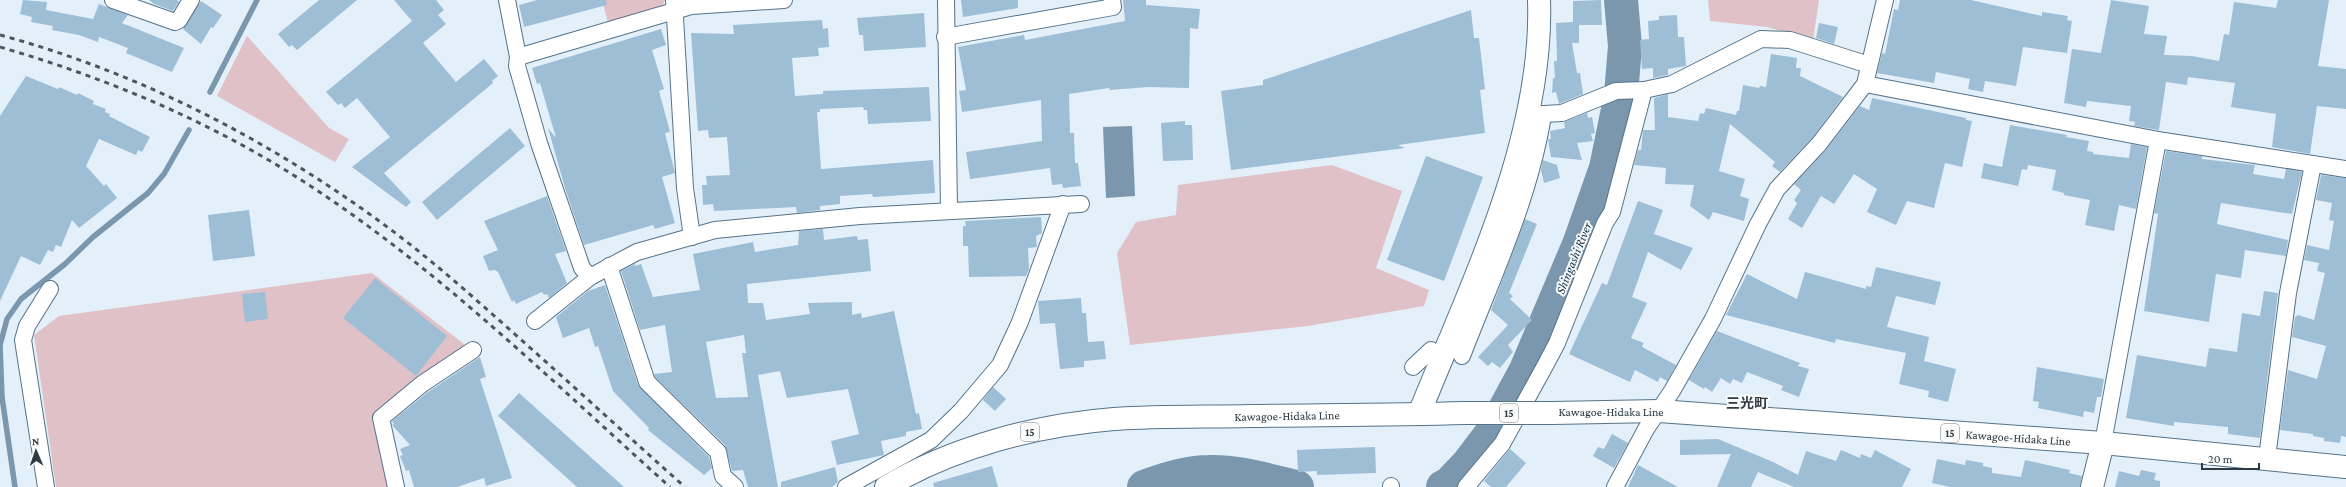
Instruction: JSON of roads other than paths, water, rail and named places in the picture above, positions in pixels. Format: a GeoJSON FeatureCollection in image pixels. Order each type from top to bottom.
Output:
{"type":"FeatureCollection","features":[{"type":"Feature","properties":{"kind":"main road"},"geometry":{"type":"LineString","coordinates":[[1419,414],[1500,210],[1535,115],[1539,0]]}},
{"type":"Feature","properties":{"kind":"main road","name":"Kawagoe-Hidaka Line"},"geometry":{"type":"LineString","coordinates":[[886,487],[947,458],[1036,430],[1114,419],[1183,417],[1659,411],[2103,443],[2346,466]]}},
{"type":"Feature","properties":{"kind":"main road"},"geometry":{"type":"LineString","coordinates":[[2092,487],[2103,443]]}},
{"type":"Feature","properties":{"kind":"street"},"geometry":{"type":"LineString","coordinates":[[112,0],[175,22],[179,20],[191,0]]}},
{"type":"Feature","properties":{"kind":"street"},"geometry":{"type":"LineString","coordinates":[[507,0],[518,57],[517,66],[541,150],[582,268],[590,278]]}},
{"type":"Feature","properties":{"kind":"street"},"geometry":{"type":"LineString","coordinates":[[518,57],[675,5],[691,6],[784,0]]}},
{"type":"Feature","properties":{"kind":"street"},"geometry":{"type":"LineString","coordinates":[[946,0],[945,37],[949,210]]}},
{"type":"Feature","properties":{"kind":"street"},"geometry":{"type":"LineString","coordinates":[[945,37],[1112,7],[1112,0]]}},
{"type":"Feature","properties":{"kind":"street"},"geometry":{"type":"LineString","coordinates":[[1616,487],[1646,429],[1659,411],[1713,319],[1758,224],[1777,189],[1819,144],[1865,84],[1885,0]]}},
{"type":"Feature","properties":{"kind":"street"},"geometry":{"type":"LineString","coordinates":[[675,5],[676,61],[685,188],[692,237]]}},
{"type":"Feature","properties":{"kind":"street"},"geometry":{"type":"LineString","coordinates":[[1462,357],[1514,221],[1538,145],[1535,115],[1562,113],[1616,91],[1641,90],[1672,84],[1761,39],[1790,40],[1869,65]]}},
{"type":"Feature","properties":{"kind":"street"},"geometry":{"type":"LineString","coordinates":[[1865,84],[2158,140],[2346,169]]}},
{"type":"Feature","properties":{"kind":"street"},"geometry":{"type":"LineString","coordinates":[[1466,487],[1511,431],[1557,343],[1605,223],[1612,212],[1641,90]]}},
{"type":"Feature","properties":{"kind":"street"},"geometry":{"type":"LineString","coordinates":[[2103,443],[2158,140]]}},
{"type":"Feature","properties":{"kind":"street"},"geometry":{"type":"LineString","coordinates":[[2267,458],[2288,293],[2313,164]]}},
{"type":"Feature","properties":{"kind":"street"},"geometry":{"type":"LineString","coordinates":[[846,487],[931,440],[961,411],[1000,365],[1020,322],[1063,204]]}},
{"type":"Feature","properties":{"kind":"street"},"geometry":{"type":"LineString","coordinates":[[535,321],[590,278],[609,266],[637,252],[715,230],[860,216],[1081,204]]}},
{"type":"Feature","properties":{"kind":"street"},"geometry":{"type":"LineString","coordinates":[[609,266],[647,382],[718,452],[723,476],[735,487]]}},
{"type":"Feature","properties":{"kind":"street"},"geometry":{"type":"LineString","coordinates":[[46,487],[23,340],[27,326],[50,288]]}},
{"type":"Feature","properties":{"kind":"street"},"geometry":{"type":"LineString","coordinates":[[396,487],[381,418],[422,384],[473,350]]}},
{"type":"Feature","properties":{"kind":"street"},"geometry":{"type":"LineString","coordinates":[[1413,366],[1431,350]]}},
{"type":"Feature","properties":{"kind":"water"},"geometry":{"type":"Polygon","coordinates":[[[1132,126],[1135,196],[1106,198],[1103,127],[1132,126]]]}},
{"type":"Feature","properties":{"kind":"waterway"},"geometry":{"type":"LineString","coordinates":[[210,92],[257,0]]}},
{"type":"Feature","properties":{"kind":"waterway","name":"Shingashi River"},"geometry":{"type":"LineString","coordinates":[[1443,487],[1449,484],[1468,464],[1493,431],[1526,370],[1580,242],[1606,168],[1621,95],[1625,46],[1621,0]]}},
{"type":"Feature","properties":{"kind":"waterway"},"geometry":{"type":"LineString","coordinates":[[15,487],[2,397],[0,345],[7,319],[21,299],[65,264],[93,237],[148,193],[164,174],[189,130]]}},
{"type":"Feature","properties":{"kind":"waterway","name":"Shingashi River"},"geometry":{"type":"LineString","coordinates":[[1144,487],[1176,476],[1209,472],[1243,475],[1297,487]]}},
{"type":"Feature","properties":{"kind":"railway"},"geometry":{"type":"LineString","coordinates":[[0,35],[104,69],[155,90],[252,139],[300,167],[390,229],[460,286],[685,487]]}},
{"type":"Feature","properties":{"kind":"railway"},"geometry":{"type":"LineString","coordinates":[[0,47],[84,74],[126,90],[166,108],[246,147],[321,193],[368,226],[413,261],[501,334],[670,487]]}},
{"type":"Feature","properties":{"kind":"district","name":"三光町"},"geometry":{"type":"Point","coordinates":[1747,403]}}]}
